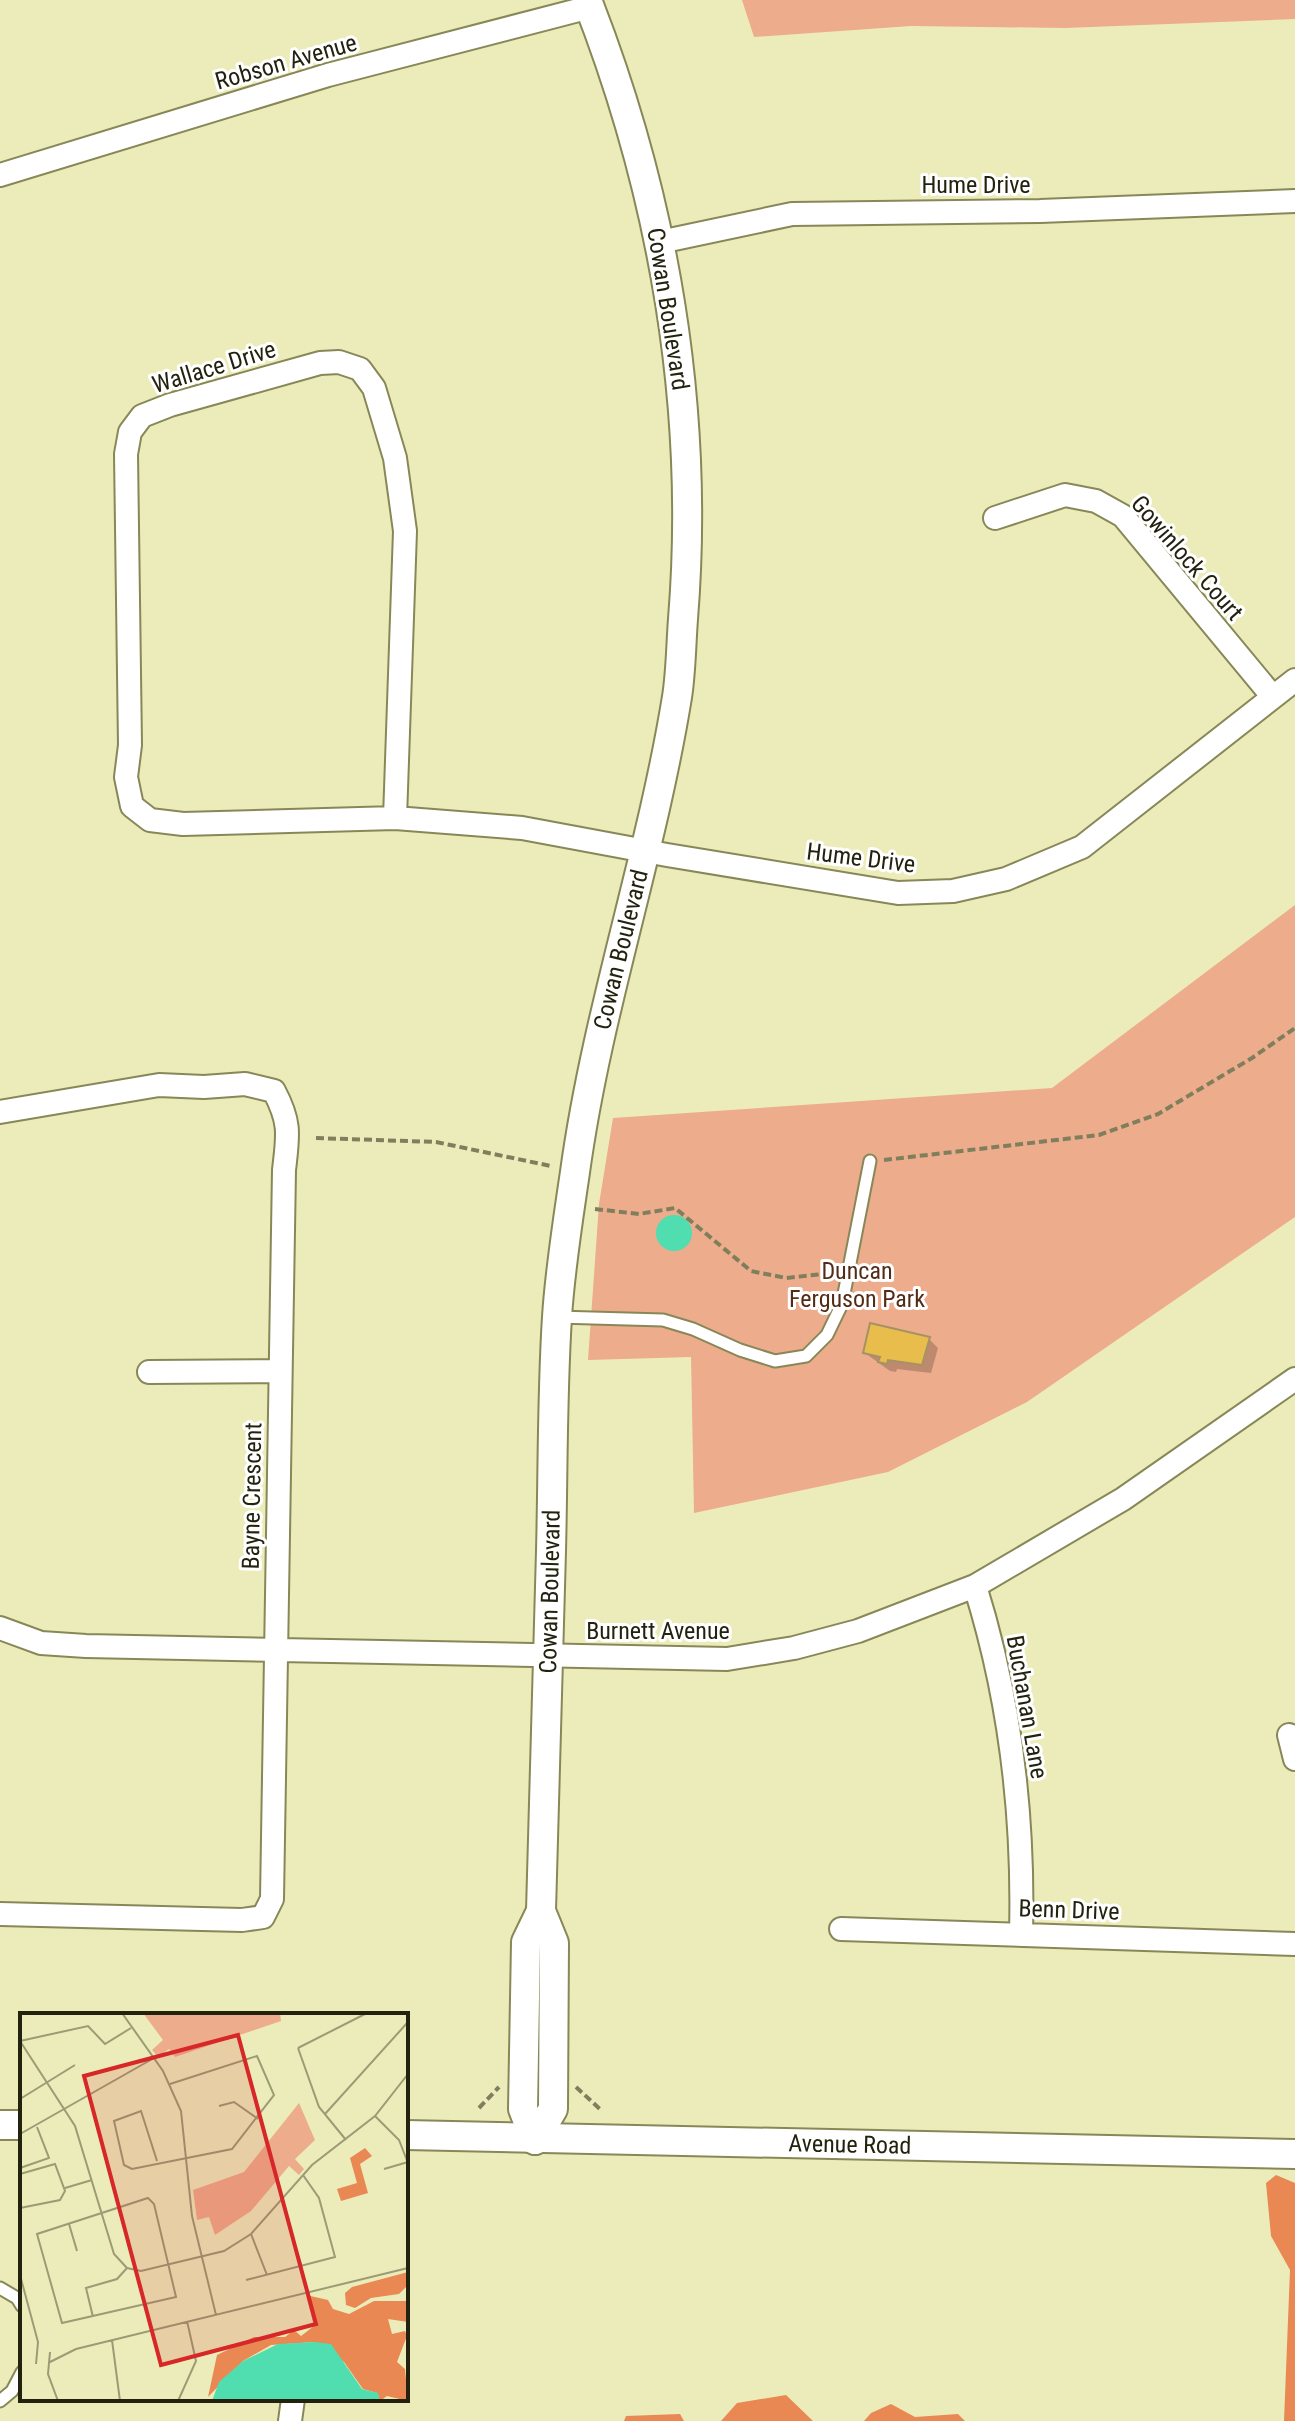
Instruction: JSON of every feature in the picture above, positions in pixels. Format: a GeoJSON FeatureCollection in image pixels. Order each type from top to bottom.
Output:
{"type":"FeatureCollection","features":[{"type":"Feature","properties":{"kind":"street","name":"Robson Avenue"},"geometry":{"type":"LineString","coordinates":[[0,175],[328,75],[588,3]]}},
{"type":"Feature","properties":{"kind":"street","name":"Cowan Boulevard"},"geometry":{"type":"LineString","coordinates":[[535,2140],[553,2109],[554,1943],[541,1911],[557,1317],[575,1171],[593,1064],[646,852],[677,694],[687,563],[688,473],[678,350],[660,242],[629,125],[588,3]]}},
{"type":"Feature","properties":{"kind":"street","name":"Hume Drive"},"geometry":{"type":"LineString","coordinates":[[660,242],[792,214],[1040,211],[1295,201]]}},
{"type":"Feature","properties":{"kind":"street","name":"Wallace Drive"},"geometry":{"type":"LineString","coordinates":[[395,818],[405,531],[395,458],[374,388],[360,369],[339,362],[320,363],[170,405],[142,416],[130,432],[126,454],[130,745],[126,777],[132,806],[150,820],[183,824],[395,818],[522,828],[646,852]]}},
{"type":"Feature","properties":{"kind":"street","name":"Gowinlock Court"},"geometry":{"type":"LineString","coordinates":[[995,518],[1065,495],[1096,501],[1123,516],[1273,697]]}},
{"type":"Feature","properties":{"kind":"street","name":"Hume Drive"},"geometry":{"type":"LineString","coordinates":[[646,852],[898,893],[953,891],[1006,879],[1082,847],[1295,680]]}},
{"type":"Feature","properties":{"kind":"street","name":"Bayne Crescent"},"geometry":{"type":"LineString","coordinates":[[0,1112],[159,1085],[204,1087],[245,1084],[274,1091],[286,1114],[272,1899],[263,1917],[242,1920],[0,1914]]}},
{"type":"Feature","properties":{"kind":"street"},"geometry":{"type":"LineString","coordinates":[[149,1372],[280,1371]]}},
{"type":"Feature","properties":{"kind":"street","name":"Burnett Avenue"},"geometry":{"type":"LineString","coordinates":[[0,1628],[41,1643],[86,1646],[727,1659],[794,1648],[858,1631],[975,1586],[1123,1499],[1295,1379]]}},
{"type":"Feature","properties":{"kind":"street","name":"Buchanan Lane"},"geometry":{"type":"LineString","coordinates":[[975,1586],[984,1612],[1013,1757],[1021,1934]]}},
{"type":"Feature","properties":{"kind":"street"},"geometry":{"type":"LineString","coordinates":[[1289,1735],[1295,1759]]}},
{"type":"Feature","properties":{"kind":"street","name":"Benn Drive"},"geometry":{"type":"LineString","coordinates":[[841,1929],[1295,1944]]}},
{"type":"Feature","properties":{"kind":"street","name":"Avenue Road"},"geometry":{"type":"LineString","coordinates":[[408,2135],[1295,2154]]}},
{"type":"Feature","properties":{"kind":"street"},"geometry":{"type":"LineString","coordinates":[[290,2421],[293,2401]]}},
{"type":"Feature","properties":{"kind":"lane"},"geometry":{"type":"LineString","coordinates":[[557,1317],[663,1320],[775,1361],[806,1356],[827,1335],[842,1304],[870,1161]]}},
{"type":"Feature","properties":{"kind":"lane"},"geometry":{"type":"LineString","coordinates":[[0,2288],[20,2303]]}},
{"type":"Feature","properties":{"kind":"lane"},"geometry":{"type":"LineString","coordinates":[[0,2401],[12,2391],[20,2376]]}},
{"type":"Feature","properties":{"kind":"path"},"geometry":{"type":"LineString","coordinates":[[870,1161],[1099,1135],[1158,1114],[1252,1058],[1295,1028]]}},
{"type":"Feature","properties":{"kind":"path"},"geometry":{"type":"LineString","coordinates":[[316,1138],[436,1142],[561,1168]]}},
{"type":"Feature","properties":{"kind":"path"},"geometry":{"type":"LineString","coordinates":[[595,1209],[639,1214],[675,1208],[751,1271],[786,1278],[848,1271]]}},
{"type":"Feature","properties":{"kind":"path"},"geometry":{"type":"LineString","coordinates":[[479,2108],[501,2085]]}},
{"type":"Feature","properties":{"kind":"path"},"geometry":{"type":"LineString","coordinates":[[574,2086],[601,2110]]}},
{"type":"Feature","properties":{"kind":"green space"},"geometry":{"type":"Polygon","coordinates":[[[742,0],[1295,0],[1295,19],[1065,28],[911,26],[754,37],[742,0]]]}},
{"type":"Feature","properties":{"kind":"green space","name":"Duncan Ferguson Park"},"geometry":{"type":"Polygon","coordinates":[[[1295,905],[1295,1217],[1027,1402],[888,1472],[694,1513],[691,1357],[588,1360],[599,1204],[613,1118],[1052,1088],[1295,905]]]}},
{"type":"Feature","properties":{"kind":"shaded area"},"geometry":{"type":"Polygon","coordinates":[[[674,1215],[686,1221],[692,1233],[686,1245],[674,1251],[662,1245],[656,1233],[662,1221],[674,1215]]]}},
{"type":"Feature","properties":{"kind":"shaded area"},"geometry":{"type":"Polygon","coordinates":[[[1276,2175],[1295,2183],[1295,2421],[1284,2421],[1290,2270],[1271,2236],[1266,2183],[1276,2175]]]}},
{"type":"Feature","properties":{"kind":"shaded area"},"geometry":{"type":"Polygon","coordinates":[[[786,2395],[813,2421],[721,2421],[737,2403],[786,2395]]]}},
{"type":"Feature","properties":{"kind":"shaded area"},"geometry":{"type":"Polygon","coordinates":[[[891,2404],[915,2417],[958,2414],[965,2421],[864,2421],[871,2413],[891,2404]]]}},
{"type":"Feature","properties":{"kind":"shaded area"},"geometry":{"type":"Polygon","coordinates":[[[680,2414],[684,2421],[624,2421],[626,2416],[680,2414]]]}},
{"type":"Feature","properties":{"kind":"building"},"geometry":{"type":"Polygon","coordinates":[[[870,1323],[930,1337],[922,1365],[888,1360],[887,1364],[878,1362],[880,1357],[863,1353],[870,1323]]]}}]}
